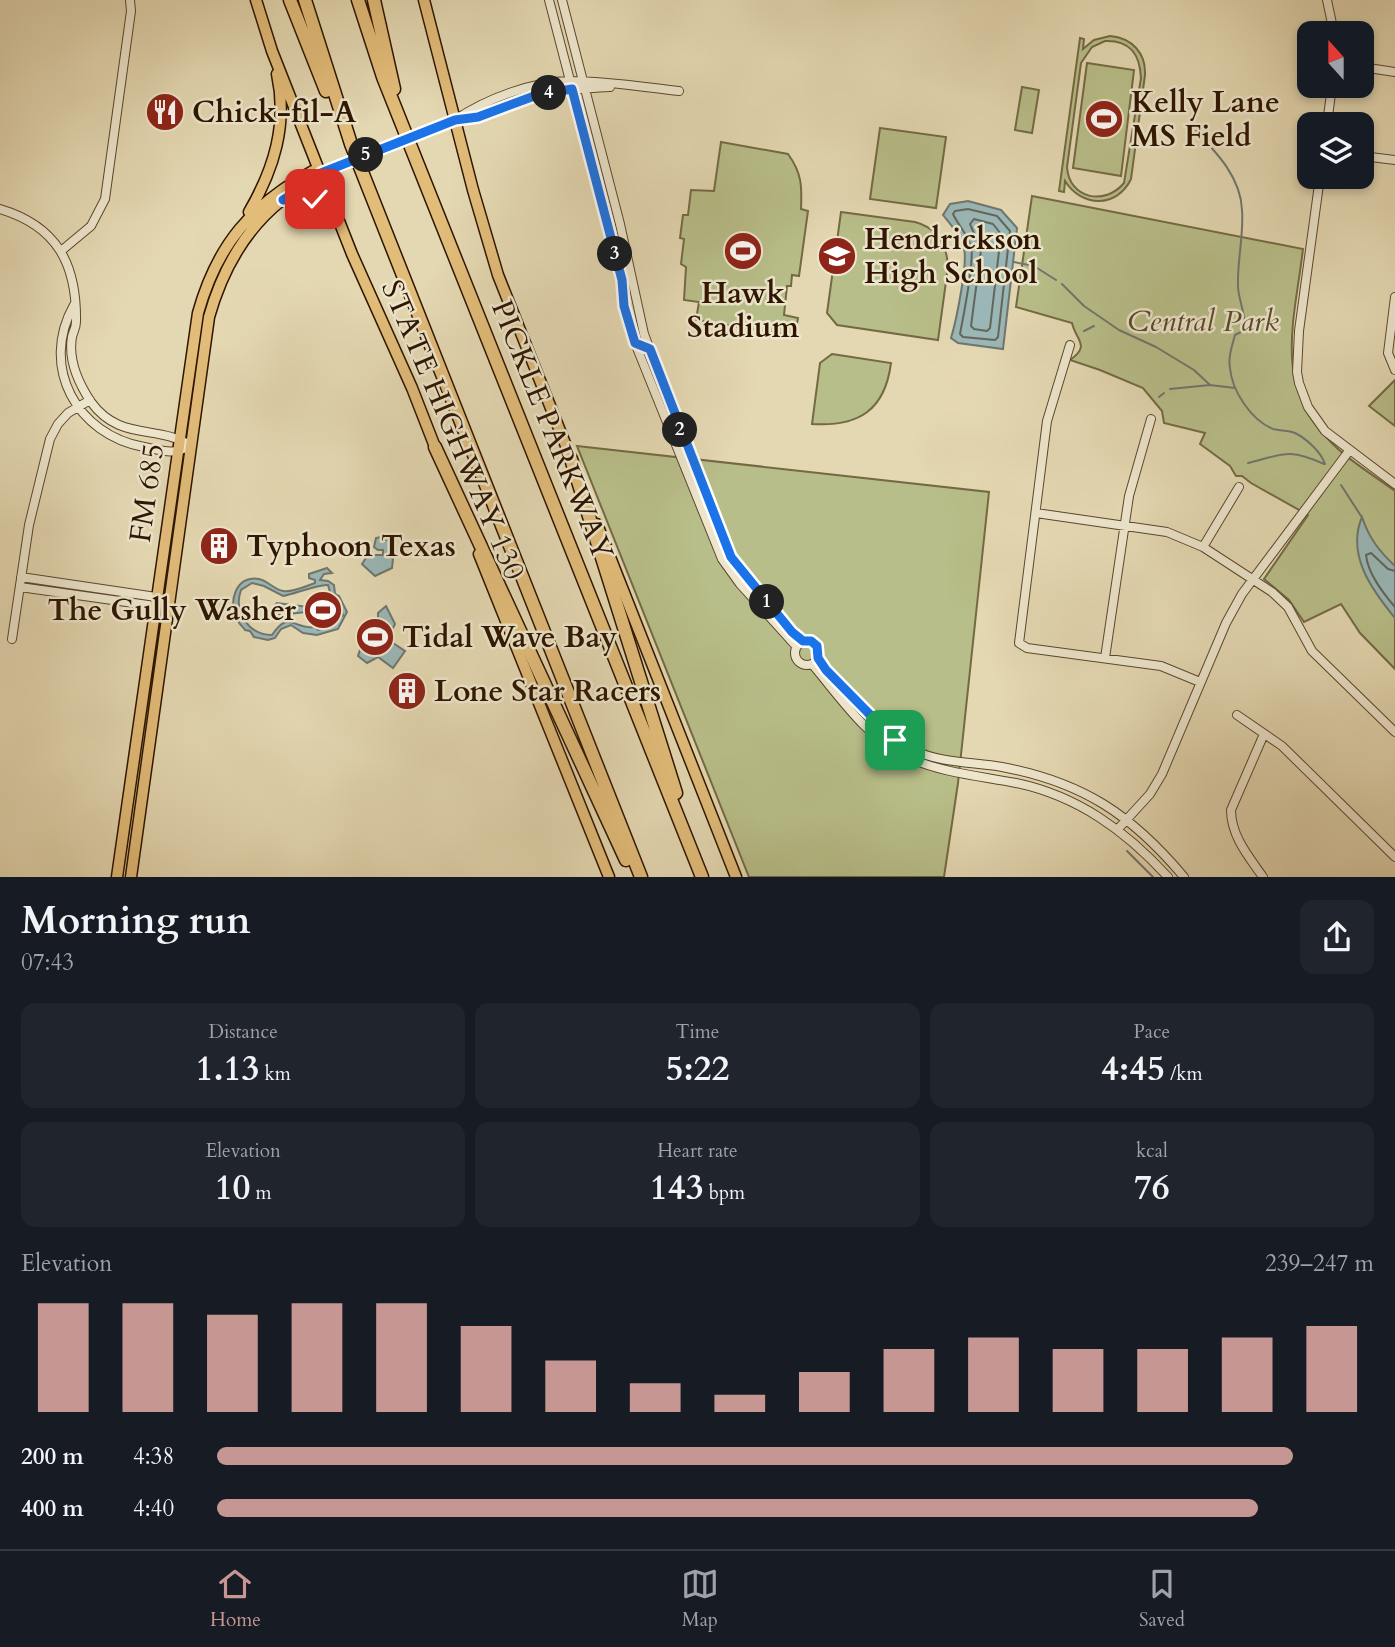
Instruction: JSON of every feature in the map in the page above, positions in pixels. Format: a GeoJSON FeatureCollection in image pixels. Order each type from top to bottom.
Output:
{"type":"FeatureCollection","features":[{"type":"Feature","properties":{"kind":"highway"},"geometry":{"type":"LineString","coordinates":[[290,0],[330,100],[351,144]]}},
{"type":"Feature","properties":{"kind":"highway"},"geometry":{"type":"LineString","coordinates":[[305,0],[351,144],[641,877]]}},
{"type":"Feature","properties":{"kind":"highway","name":"PICKLE PARKWAY"},"geometry":{"type":"LineString","coordinates":[[358,0],[383,77],[702,877]]}},
{"type":"Feature","properties":{"kind":"highway"},"geometry":{"type":"LineString","coordinates":[[374,0],[400,117]]}},
{"type":"Feature","properties":{"kind":"highway"},"geometry":{"type":"LineString","coordinates":[[435,447],[633,877]]}},
{"type":"Feature","properties":{"kind":"highway"},"geometry":{"type":"LineString","coordinates":[[571,459],[702,877]]}},
{"type":"Feature","properties":{"kind":"main road","name":"STATE HIGHWAY 130"},"geometry":{"type":"LineString","coordinates":[[256,0],[272,51],[342,228],[412,388],[609,877]]}},
{"type":"Feature","properties":{"kind":"main road"},"geometry":{"type":"LineString","coordinates":[[424,0],[472,190],[498,275],[736,877]]}},
{"type":"Feature","properties":{"kind":"main road","name":"FM 685"},"geometry":{"type":"LineString","coordinates":[[117,877],[198,313],[222,253],[263,187],[273,162],[282,111],[272,51]]}},
{"type":"Feature","properties":{"kind":"main road","name":"FM 685"},"geometry":{"type":"LineString","coordinates":[[240,227],[277,192],[313,171],[321,173],[455,120]]}},
{"type":"Feature","properties":{"kind":"main road","name":"FM 685"},"geometry":{"type":"LineString","coordinates":[[131,877],[207,330],[215,295],[239,247],[258,223],[283,200],[317,180],[321,173]]}},
{"type":"Feature","properties":{"kind":"main road"},"geometry":{"type":"LineString","coordinates":[[283,200],[300,196],[314,198],[322,203],[342,228]]}},
{"type":"Feature","properties":{"kind":"street"},"geometry":{"type":"LineString","coordinates":[[61,251],[91,226],[105,199],[131,11],[130,0]]}},
{"type":"Feature","properties":{"kind":"street"},"geometry":{"type":"LineString","coordinates":[[549,0],[622,280],[624,306],[635,343],[722,559],[740,584],[799,644]]}},
{"type":"Feature","properties":{"kind":"street"},"geometry":{"type":"LineString","coordinates":[[562,0],[650,349],[731,557],[799,644]]}},
{"type":"Feature","properties":{"kind":"street"},"geometry":{"type":"LineString","coordinates":[[1328,0],[1332,21]]}},
{"type":"Feature","properties":{"kind":"street"},"geometry":{"type":"LineString","coordinates":[[1374,69],[1395,72]]}},
{"type":"Feature","properties":{"kind":"street"},"geometry":{"type":"LineString","coordinates":[[455,120],[475,106],[511,93],[571,85],[627,85],[679,91]]}},
{"type":"Feature","properties":{"kind":"street"},"geometry":{"type":"LineString","coordinates":[[1374,157],[1395,160]]}},
{"type":"Feature","properties":{"kind":"street"},"geometry":{"type":"LineString","coordinates":[[1318,189],[1299,331],[1297,373],[1302,394],[1314,418],[1325,431],[1395,484]]}},
{"type":"Feature","properties":{"kind":"street"},"geometry":{"type":"LineString","coordinates":[[0,209],[37,224],[61,251],[70,271],[74,305],[76,326],[71,356],[90,400],[107,418],[122,427],[179,438],[191,446],[177,453],[140,446],[108,435],[95,427],[78,407],[63,376],[61,362],[62,336],[74,305]]}},
{"type":"Feature","properties":{"kind":"street"},"geometry":{"type":"LineString","coordinates":[[1395,297],[1388,353],[1395,370]]}},
{"type":"Feature","properties":{"kind":"street"},"geometry":{"type":"LineString","coordinates":[[62,336],[72,338]]}},
{"type":"Feature","properties":{"kind":"street"},"geometry":{"type":"LineString","coordinates":[[635,343],[650,349]]}},
{"type":"Feature","properties":{"kind":"street"},"geometry":{"type":"LineString","coordinates":[[1070,345],[1047,421],[1019,643],[1027,648],[1161,666],[1200,682]]}},
{"type":"Feature","properties":{"kind":"street"},"geometry":{"type":"LineString","coordinates":[[12,639],[29,526],[50,439],[58,424],[90,400]]}},
{"type":"Feature","properties":{"kind":"street"},"geometry":{"type":"LineString","coordinates":[[1105,658],[1129,496],[1152,419]]}},
{"type":"Feature","properties":{"kind":"street"},"geometry":{"type":"LineString","coordinates":[[140,432],[140,446]]}},
{"type":"Feature","properties":{"kind":"street"},"geometry":{"type":"LineString","coordinates":[[1118,829],[1150,794],[1162,774],[1226,623],[1252,579],[1349,451]]}},
{"type":"Feature","properties":{"kind":"street"},"geometry":{"type":"LineString","coordinates":[[1203,547],[1239,488]]}},
{"type":"Feature","properties":{"kind":"street"},"geometry":{"type":"LineString","coordinates":[[1036,513],[1167,532],[1203,547],[1272,592],[1289,607],[1312,651],[1395,732]]}},
{"type":"Feature","properties":{"kind":"street"},"geometry":{"type":"LineString","coordinates":[[21,577],[125,592],[155,601]]}},
{"type":"Feature","properties":{"kind":"street"},"geometry":{"type":"LineString","coordinates":[[53,592],[55,582]]}},
{"type":"Feature","properties":{"kind":"street"},"geometry":{"type":"LineString","coordinates":[[20,587],[123,602],[155,601]]}},
{"type":"Feature","properties":{"kind":"street"},"geometry":{"type":"LineString","coordinates":[[123,602],[125,592]]}},
{"type":"Feature","properties":{"kind":"street"},"geometry":{"type":"LineString","coordinates":[[815,661],[804,665],[797,662],[794,654],[799,644],[811,641],[817,646],[815,661],[858,718],[880,741],[950,761],[1024,771],[1065,784],[1128,819],[1156,844],[1184,877]]}},
{"type":"Feature","properties":{"kind":"street"},"geometry":{"type":"LineString","coordinates":[[1237,715],[1298,761],[1395,857]]}},
{"type":"Feature","properties":{"kind":"street"},"geometry":{"type":"LineString","coordinates":[[1263,877],[1236,836],[1231,810],[1264,734]]}},
{"type":"Feature","properties":{"kind":"street"},"geometry":{"type":"LineString","coordinates":[[893,743],[908,757],[968,776],[1035,788],[1069,800],[1118,829],[1168,877]]}},
{"type":"Feature","properties":{"kind":"green space"},"geometry":{"type":"Polygon","coordinates":[[[1110,36],[1131,43],[1140,54],[1145,67],[1131,179],[1117,195],[1099,201],[1081,196],[1065,181],[1064,192],[1059,191],[1080,38],[1084,39],[1083,49],[1094,40],[1110,36]],[[1105,41],[1092,47],[1081,63],[1067,167],[1074,186],[1089,196],[1107,195],[1124,183],[1141,78],[1136,55],[1127,46],[1105,41]]]}},
{"type":"Feature","properties":{"kind":"green space","name":"Kelly Lane MS Field"},"geometry":{"type":"Polygon","coordinates":[[[1087,63],[1134,70],[1121,176],[1073,168],[1087,63]]]}},
{"type":"Feature","properties":{"kind":"green space"},"geometry":{"type":"Polygon","coordinates":[[[1022,87],[1039,90],[1032,133],[1015,130],[1022,87]]]}},
{"type":"Feature","properties":{"kind":"green space"},"geometry":{"type":"Polygon","coordinates":[[[880,128],[946,137],[936,208],[870,199],[880,128]]]}},
{"type":"Feature","properties":{"kind":"green space","name":"Hawk Stadium"},"geometry":{"type":"Polygon","coordinates":[[[721,142],[788,154],[799,174],[801,209],[808,211],[799,276],[792,275],[791,286],[787,286],[784,315],[798,318],[795,336],[696,320],[699,302],[684,300],[686,267],[681,264],[684,239],[680,238],[683,215],[688,215],[691,190],[714,191],[721,142]]]}},
{"type":"Feature","properties":{"kind":"green space","name":"Central Park"},"geometry":{"type":"Polygon","coordinates":[[[1032,196],[1303,249],[1292,349],[1299,395],[1310,417],[1334,446],[1395,491],[1395,669],[1360,633],[1341,604],[1304,622],[1289,600],[1264,579],[1308,515],[1242,476],[1236,476],[1230,466],[1200,444],[1205,433],[1164,423],[1162,411],[1143,388],[1070,360],[1081,346],[1072,323],[1016,307],[1032,196]]]}},
{"type":"Feature","properties":{"kind":"green space"},"geometry":{"type":"Polygon","coordinates":[[[841,212],[915,222],[929,228],[939,238],[946,251],[948,267],[938,340],[837,325],[827,313],[841,212]]]}},
{"type":"Feature","properties":{"kind":"green space"},"geometry":{"type":"Polygon","coordinates":[[[832,354],[891,363],[888,379],[876,404],[867,412],[843,422],[812,424],[820,363],[832,354]]]}},
{"type":"Feature","properties":{"kind":"green space"},"geometry":{"type":"Polygon","coordinates":[[[1395,380],[1395,426],[1369,406],[1395,380]]]}},
{"type":"Feature","properties":{"kind":"green space"},"geometry":{"type":"Polygon","coordinates":[[[577,446],[989,492],[958,783],[944,877],[749,877],[577,446]]]}},
{"type":"Feature","properties":{"kind":"water"},"geometry":{"type":"Polygon","coordinates":[[[968,201],[1001,210],[1017,228],[1003,349],[958,343],[951,338],[961,293],[965,256],[961,240],[943,215],[950,204],[968,201]]]}},
{"type":"Feature","properties":{"kind":"water"},"geometry":{"type":"Polygon","coordinates":[[[1362,517],[1375,544],[1395,566],[1395,618],[1370,584],[1359,558],[1358,531],[1362,517]]]}},
{"type":"Feature","properties":{"kind":"water"},"geometry":{"type":"Polygon","coordinates":[[[385,536],[385,540],[389,540],[394,547],[389,551],[389,556],[393,559],[392,568],[375,576],[362,564],[368,555],[383,555],[383,550],[374,547],[376,538],[385,536]]]}},
{"type":"Feature","properties":{"kind":"water"},"geometry":{"type":"Polygon","coordinates":[[[327,568],[332,573],[324,574],[320,580],[334,585],[335,594],[339,596],[347,612],[338,629],[317,635],[303,633],[291,625],[281,629],[275,638],[268,640],[254,637],[240,624],[233,607],[233,599],[244,581],[259,579],[280,590],[291,591],[315,583],[315,580],[309,578],[309,574],[327,568]],[[252,583],[241,590],[239,606],[250,627],[264,634],[272,635],[278,627],[288,622],[315,627],[318,630],[333,626],[343,615],[338,601],[331,596],[328,585],[283,596],[252,583]]]}},
{"type":"Feature","properties":{"kind":"water","name":"The Gully Washer"},"geometry":{"type":"Polygon","coordinates":[[[328,593],[336,604],[338,613],[325,626],[318,627],[306,612],[280,615],[273,607],[277,603],[308,607],[313,598],[328,593]]]}},
{"type":"Feature","properties":{"kind":"water","name":"Tidal Wave Bay"},"geometry":{"type":"Polygon","coordinates":[[[386,606],[395,624],[388,631],[387,639],[405,651],[393,668],[378,657],[367,663],[358,656],[365,635],[378,624],[378,613],[386,606]]]}},
{"type":"Feature","properties":{"kind":"waterway"},"geometry":{"type":"LineString","coordinates":[[1196,131],[1233,177],[1241,198],[1238,287],[1245,330],[1235,335],[1231,351],[1230,364],[1234,386],[1257,419],[1273,429],[1300,436],[1317,450],[1325,464]]}},
{"type":"Feature","properties":{"kind":"waterway"},"geometry":{"type":"LineString","coordinates":[[1014,262],[1034,266],[1056,280]]}},
{"type":"Feature","properties":{"kind":"waterway"},"geometry":{"type":"LineString","coordinates":[[1062,284],[1084,306],[1119,330],[1156,347],[1194,370],[1210,385],[1235,388]]}},
{"type":"Feature","properties":{"kind":"waterway"},"geometry":{"type":"LineString","coordinates":[[1084,331],[1094,326]]}},
{"type":"Feature","properties":{"kind":"waterway"},"geometry":{"type":"LineString","coordinates":[[1170,389],[1210,385]]}},
{"type":"Feature","properties":{"kind":"waterway"},"geometry":{"type":"LineString","coordinates":[[1159,397],[1164,393]]}},
{"type":"Feature","properties":{"kind":"waterway"},"geometry":{"type":"LineString","coordinates":[[1248,463],[1294,454],[1324,464]]}},
{"type":"Feature","properties":{"kind":"waterway"},"geometry":{"type":"LineString","coordinates":[[1341,485],[1361,516]]}},
{"type":"Feature","properties":{"kind":"waterway"},"geometry":{"type":"LineString","coordinates":[[1127,851],[1153,877]]}},
{"type":"Feature","properties":{"kind":"place","name":"Chick-fil-A"},"geometry":{"type":"Point","coordinates":[165,112]}},
{"type":"Feature","properties":{"kind":"place","name":"Kelly Lane MS Field"},"geometry":{"type":"Point","coordinates":[1104,119]}},
{"type":"Feature","properties":{"kind":"place","name":"Hawk Stadium"},"geometry":{"type":"Point","coordinates":[743,251]}},
{"type":"Feature","properties":{"kind":"place","name":"Hendrickson High School"},"geometry":{"type":"Point","coordinates":[837,256]}},
{"type":"Feature","properties":{"kind":"place","name":"Typhoon Texas"},"geometry":{"type":"Point","coordinates":[219,546]}},
{"type":"Feature","properties":{"kind":"place","name":"The Gully Washer"},"geometry":{"type":"Point","coordinates":[323,610]}},
{"type":"Feature","properties":{"kind":"place","name":"Tidal Wave Bay"},"geometry":{"type":"Point","coordinates":[375,637]}},
{"type":"Feature","properties":{"kind":"place","name":"Lone Star Racers"},"geometry":{"type":"Point","coordinates":[407,691]}},
{"type":"Feature","properties":{"kind":"route"},"geometry":{"type":"LineString","coordinates":[[315,199],[300,196],[283,200],[317,180],[321,173],[455,120],[478,117],[537,95],[572,89],[622,280],[624,306],[635,343],[650,349],[731,557],[792,632],[803,641],[811,641],[817,646],[818,658],[826,670],[895,740]]}}]}
